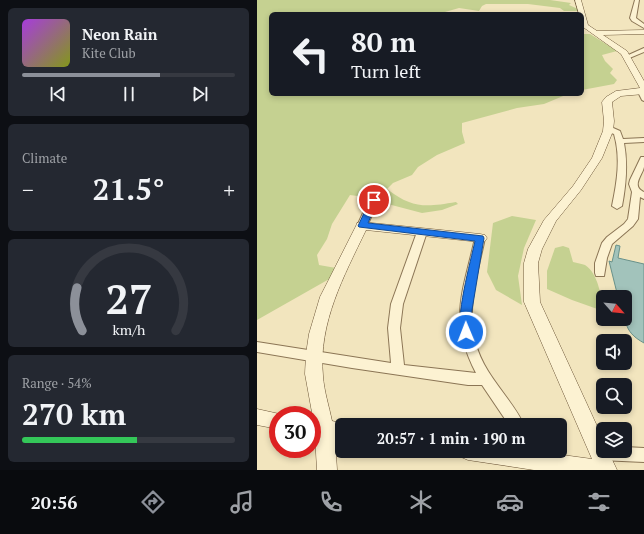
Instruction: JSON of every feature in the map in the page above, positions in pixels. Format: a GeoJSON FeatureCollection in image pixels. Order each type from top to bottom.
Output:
{"type":"FeatureCollection","features":[{"type":"Feature","properties":{"kind":"street"},"geometry":{"type":"LineString","coordinates":[[578,0],[581,12]]}},
{"type":"Feature","properties":{"kind":"street"},"geometry":{"type":"LineString","coordinates":[[637,0],[637,9],[633,20],[644,26]]}},
{"type":"Feature","properties":{"kind":"street"},"geometry":{"type":"LineString","coordinates":[[584,22],[585,26],[627,57],[643,89],[619,93],[607,102],[608,129],[603,145],[590,171],[550,220],[541,234],[535,249],[531,263],[532,302],[600,462],[607,470]]}},
{"type":"Feature","properties":{"kind":"street"},"geometry":{"type":"LineString","coordinates":[[594,33],[644,32]]}},
{"type":"Feature","properties":{"kind":"street"},"geometry":{"type":"LineString","coordinates":[[627,57],[644,50]]}},
{"type":"Feature","properties":{"kind":"street"},"geometry":{"type":"LineString","coordinates":[[608,129],[617,133],[621,141],[623,178],[617,206]]}},
{"type":"Feature","properties":{"kind":"street"},"geometry":{"type":"LineString","coordinates":[[621,141],[644,140]]}},
{"type":"Feature","properties":{"kind":"street"},"geometry":{"type":"LineString","coordinates":[[600,273],[600,263],[609,241],[631,222],[635,210],[633,204],[640,194],[633,187],[634,176],[640,169],[644,159]]}},
{"type":"Feature","properties":{"kind":"street"},"geometry":{"type":"LineString","coordinates":[[327,470],[326,429],[314,374],[314,348],[322,310],[335,278],[374,200]]}},
{"type":"Feature","properties":{"kind":"street"},"geometry":{"type":"LineString","coordinates":[[362,226],[480,238],[465,316],[466,332],[474,355],[486,379],[512,418]]}},
{"type":"Feature","properties":{"kind":"street"},"geometry":{"type":"LineString","coordinates":[[398,369],[393,331],[395,315],[397,304],[422,232]]}},
{"type":"Feature","properties":{"kind":"street"},"geometry":{"type":"LineString","coordinates":[[257,347],[398,369],[486,379]]}},
{"type":"Feature","properties":{"kind":"street"},"geometry":{"type":"LineString","coordinates":[[257,417],[269,419]]}},
{"type":"Feature","properties":{"kind":"street"},"geometry":{"type":"LineString","coordinates":[[551,458],[600,462],[644,455]]}},
{"type":"Feature","properties":{"kind":"green space"},"geometry":{"type":"Polygon","coordinates":[[[257,0],[550,0],[571,3],[569,5],[578,9],[579,11],[564,11],[560,8],[528,4],[486,4],[482,6],[479,11],[459,8],[445,12],[269,12],[269,96],[563,96],[544,104],[517,108],[462,123],[462,132],[465,143],[437,155],[418,167],[412,175],[393,183],[387,189],[396,196],[420,205],[436,205],[456,202],[458,204],[442,210],[422,213],[384,203],[379,199],[350,195],[332,224],[327,239],[317,255],[319,265],[336,268],[331,278],[257,320],[257,0]]]}},
{"type":"Feature","properties":{"kind":"green space"},"geometry":{"type":"Polygon","coordinates":[[[584,34],[590,34],[617,51],[602,55],[605,61],[613,69],[610,73],[617,80],[614,84],[584,90],[584,34]]]}},
{"type":"Feature","properties":{"kind":"green space"},"geometry":{"type":"Polygon","coordinates":[[[512,216],[536,220],[524,248],[518,276],[522,305],[496,290],[487,272],[493,223],[512,216]]]}},
{"type":"Feature","properties":{"kind":"green space"},"geometry":{"type":"Polygon","coordinates":[[[563,246],[569,248],[573,262],[585,265],[593,274],[600,290],[596,290],[596,309],[547,289],[547,271],[555,248],[563,246]]]}},
{"type":"Feature","properties":{"kind":"water"},"geometry":{"type":"Polygon","coordinates":[[[616,245],[620,246],[618,258],[644,264],[644,343],[632,334],[627,326],[632,326],[632,290],[616,290],[609,261],[612,262],[616,245]]]}},
{"type":"Feature","properties":{"kind":"route"},"geometry":{"type":"LineString","coordinates":[[374,200],[362,226],[480,238],[465,316],[466,332]]}}]}
